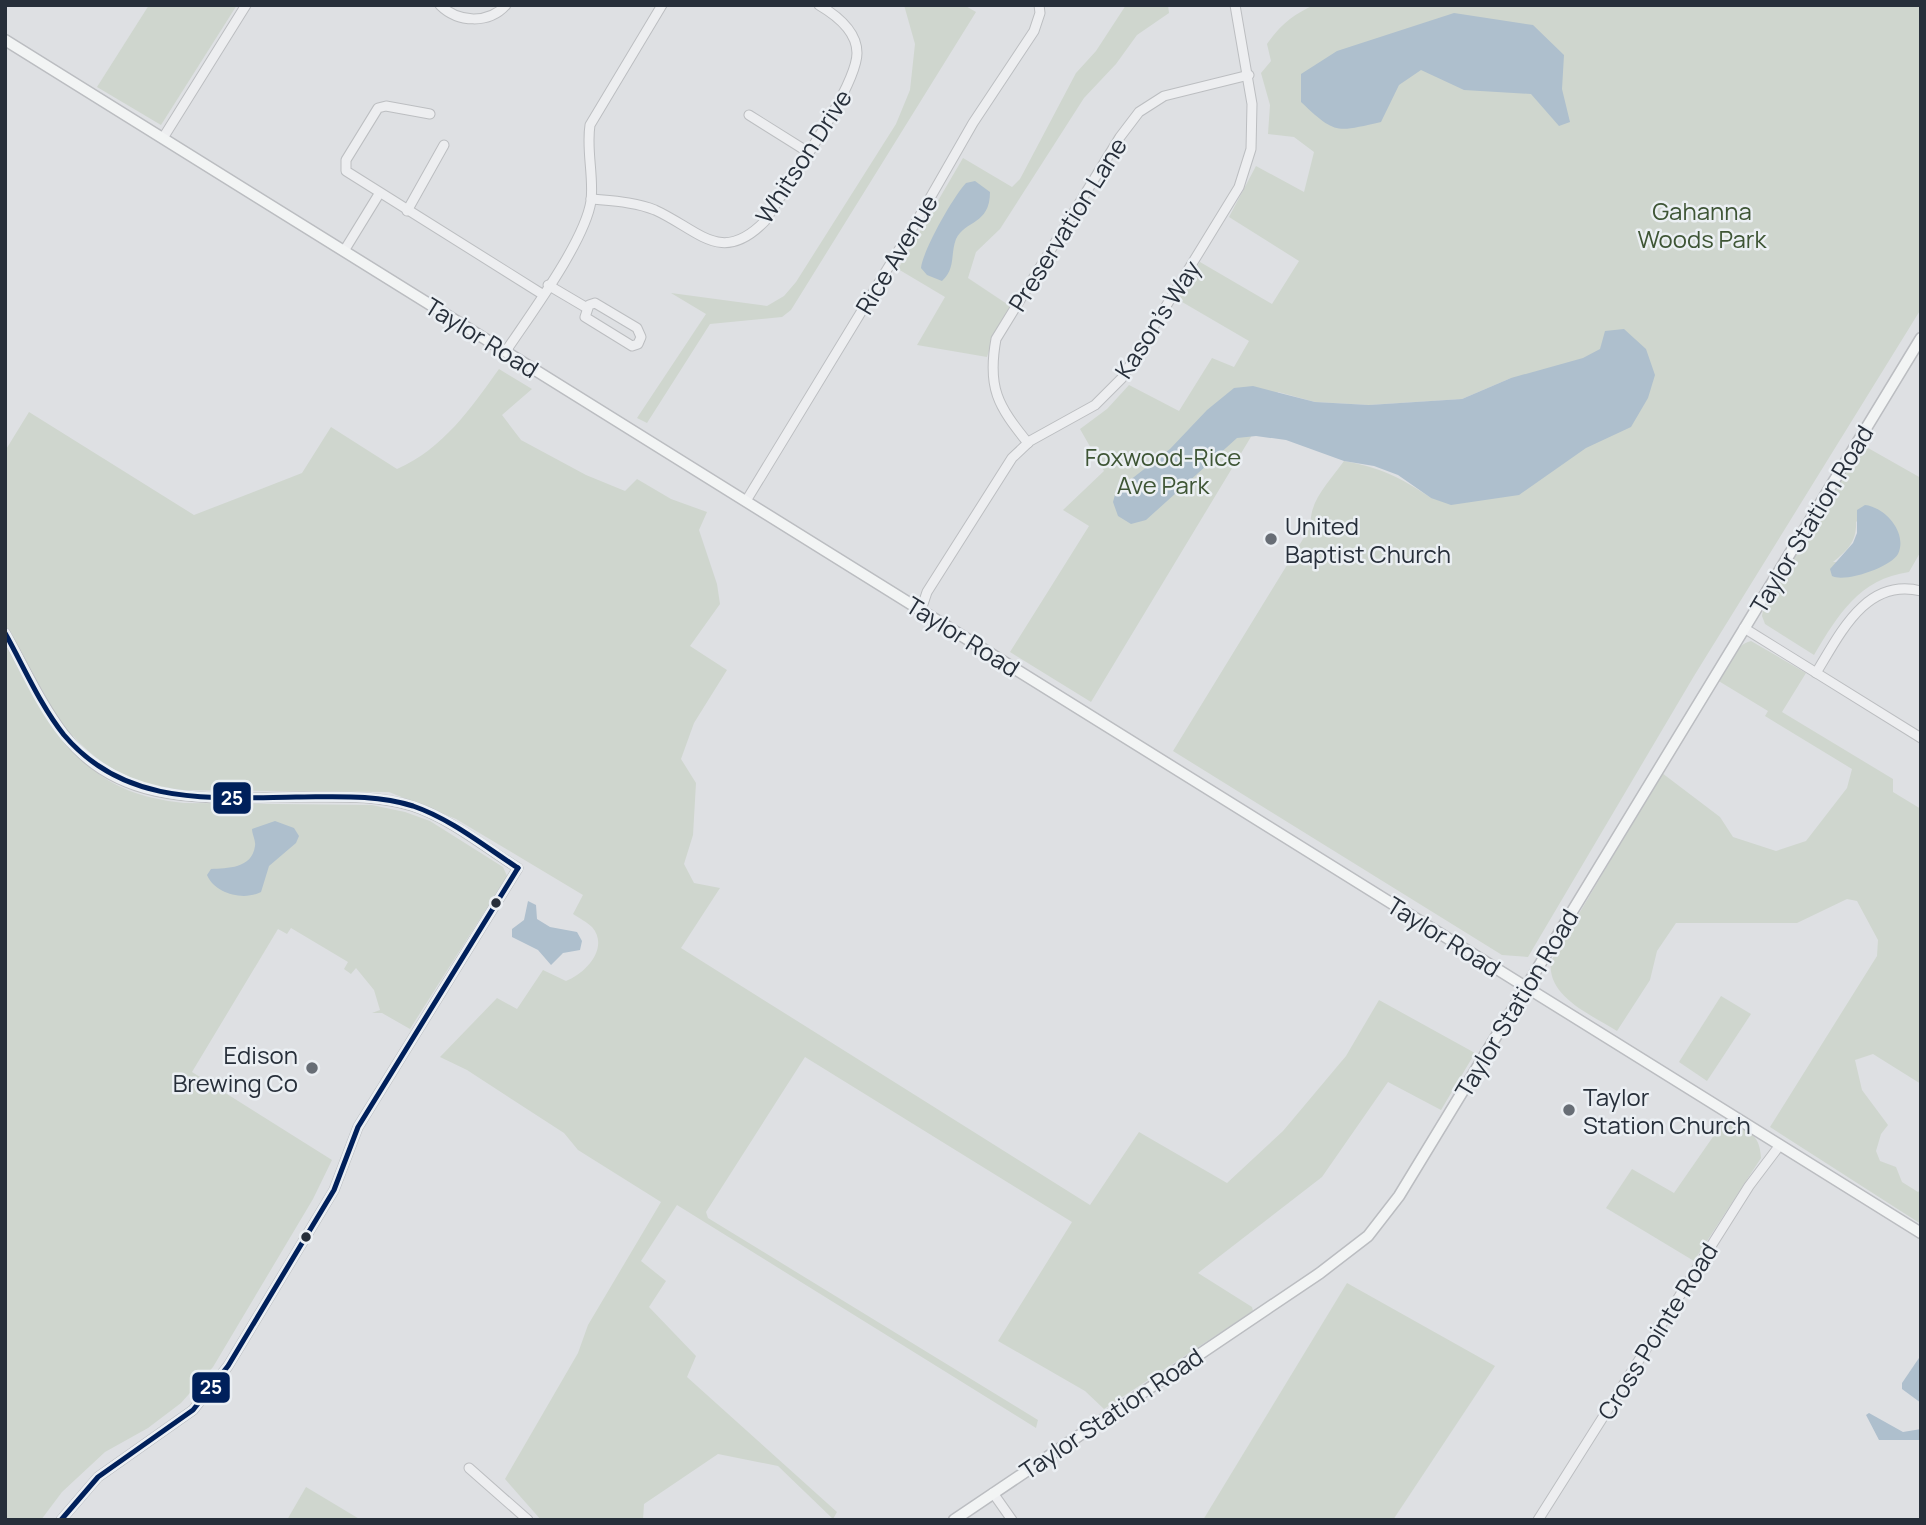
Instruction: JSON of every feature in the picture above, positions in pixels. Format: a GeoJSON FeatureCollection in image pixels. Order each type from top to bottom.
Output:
{"type":"FeatureCollection","features":[{"type":"Feature","properties":{"kind":"main road","name":"Taylor Road"},"geometry":{"type":"LineString","coordinates":[[5,40],[1921,1233]]}},
{"type":"Feature","properties":{"kind":"main road","name":"Taylor Station Road"},"geometry":{"type":"LineString","coordinates":[[954,1520],[1320,1273],[1368,1237],[1399,1196],[1921,338]]}},
{"type":"Feature","properties":{"kind":"street"},"geometry":{"type":"LineString","coordinates":[[163,138],[246,5]]}},
{"type":"Feature","properties":{"kind":"street"},"geometry":{"type":"LineString","coordinates":[[440,5],[447,12],[467,19],[487,18],[506,5]]}},
{"type":"Feature","properties":{"kind":"street"},"geometry":{"type":"LineString","coordinates":[[506,351],[548,285],[587,215],[591,199],[587,145],[590,125],[662,5]]}},
{"type":"Feature","properties":{"kind":"street","name":"Whitson Drive"},"geometry":{"type":"LineString","coordinates":[[591,199],[654,209],[709,241],[726,243],[748,238],[765,221],[851,80],[858,52],[845,24],[819,5]]}},
{"type":"Feature","properties":{"kind":"street","name":"Rice Avenue"},"geometry":{"type":"LineString","coordinates":[[746,501],[922,212],[973,122],[1034,31],[1040,13],[1038,5]]}},
{"type":"Feature","properties":{"kind":"street","name":"Kason's Way"},"geometry":{"type":"LineString","coordinates":[[921,610],[927,592],[998,476],[1028,443],[1078,417],[1122,378],[1245,174],[1251,149],[1249,75],[1235,5]]}},
{"type":"Feature","properties":{"kind":"street","name":"Preservation Lane"},"geometry":{"type":"LineString","coordinates":[[1028,443],[996,398],[992,363],[996,340],[1120,137],[1139,112],[1174,92],[1249,75]]}},
{"type":"Feature","properties":{"kind":"street"},"geometry":{"type":"LineString","coordinates":[[430,114],[386,106],[378,108],[345,165],[350,175],[542,295]]}},
{"type":"Feature","properties":{"kind":"street"},"geometry":{"type":"LineString","coordinates":[[749,115],[808,152]]}},
{"type":"Feature","properties":{"kind":"street"},"geometry":{"type":"LineString","coordinates":[[407,211],[444,145]]}},
{"type":"Feature","properties":{"kind":"street"},"geometry":{"type":"LineString","coordinates":[[344,251],[379,194]]}},
{"type":"Feature","properties":{"kind":"street"},"geometry":{"type":"LineString","coordinates":[[548,285],[587,308]]}},
{"type":"Feature","properties":{"kind":"street"},"geometry":{"type":"LineString","coordinates":[[595,303],[637,328],[641,337],[638,344],[632,346],[587,319],[584,314],[587,308],[595,303]]}},
{"type":"Feature","properties":{"kind":"street"},"geometry":{"type":"LineString","coordinates":[[1816,673],[1860,607],[1874,596],[1909,588],[1921,591]]}},
{"type":"Feature","properties":{"kind":"street"},"geometry":{"type":"LineString","coordinates":[[1744,628],[1921,738]]}},
{"type":"Feature","properties":{"kind":"street"},"geometry":{"type":"LineString","coordinates":[[5,633],[64,734],[96,766],[132,787],[180,796],[352,797],[392,801],[429,813],[517,868],[358,1127],[334,1190],[228,1366],[194,1410],[147,1446],[98,1477],[61,1520]]}},
{"type":"Feature","properties":{"kind":"street","name":"Cross Pointe Road"},"geometry":{"type":"LineString","coordinates":[[1538,1520],[1749,1186],[1780,1145]]}},
{"type":"Feature","properties":{"kind":"street"},"geometry":{"type":"LineString","coordinates":[[469,1468],[528,1520]]}},
{"type":"Feature","properties":{"kind":"street"},"geometry":{"type":"LineString","coordinates":[[993,1493],[1012,1520]]}},
{"type":"Feature","properties":{"kind":"green space"},"geometry":{"type":"Polygon","coordinates":[[[149,5],[237,5],[161,125],[97,87],[149,5]]]}},
{"type":"Feature","properties":{"kind":"green space"},"geometry":{"type":"Polygon","coordinates":[[[904,5],[964,5],[976,12],[791,310],[782,317],[710,324],[647,423],[637,418],[706,314],[671,293],[767,306],[784,296],[796,282],[896,124],[910,90],[915,44],[904,5]]]}},
{"type":"Feature","properties":{"kind":"green space"},"geometry":{"type":"Polygon","coordinates":[[[1126,5],[1168,5],[1169,13],[1137,35],[1116,64],[1084,98],[1000,229],[976,252],[968,278],[1010,306],[994,334],[987,357],[917,345],[945,297],[898,269],[963,158],[1012,187],[1020,179],[1076,73],[1096,51],[1126,5]]]}},
{"type":"Feature","properties":{"kind":"green space","name":"Gahanna Woods Park"},"geometry":{"type":"Polygon","coordinates":[[[1314,5],[1921,5],[1921,309],[1694,676],[1528,957],[1502,955],[1173,751],[1311,526],[1317,499],[1344,461],[1390,474],[1431,498],[1511,378],[1462,399],[1369,405],[1315,402],[1278,392],[1091,702],[1010,652],[1089,526],[1063,510],[1104,471],[1080,429],[1107,409],[1129,385],[1179,411],[1212,358],[1234,367],[1249,341],[1177,299],[1200,262],[1272,304],[1299,261],[1229,217],[1256,166],[1304,192],[1314,152],[1294,137],[1268,134],[1270,105],[1261,73],[1271,61],[1267,44],[1272,37],[1288,21],[1314,5]]]}},
{"type":"Feature","properties":{"kind":"green space"},"geometry":{"type":"Polygon","coordinates":[[[499,369],[532,389],[502,415],[521,440],[586,475],[625,491],[637,479],[671,499],[707,512],[699,530],[717,584],[720,604],[690,646],[727,670],[694,723],[681,759],[696,783],[693,835],[684,864],[694,883],[720,888],[681,948],[1090,1205],[1139,1132],[1227,1183],[1283,1131],[1346,1056],[1379,1000],[1475,1053],[1441,1110],[1388,1082],[1322,1177],[1198,1273],[1252,1307],[1253,1311],[1104,1409],[1085,1391],[998,1341],[1072,1222],[805,1057],[706,1212],[708,1218],[1038,1420],[1036,1428],[677,1205],[641,1261],[666,1281],[649,1307],[696,1356],[687,1377],[837,1512],[833,1519],[778,1466],[718,1454],[644,1504],[643,1520],[541,1520],[505,1479],[578,1353],[588,1325],[661,1202],[578,1150],[564,1133],[467,1070],[440,1057],[497,998],[517,1009],[543,970],[566,981],[581,973],[593,959],[598,943],[592,927],[573,914],[583,895],[456,819],[389,792],[174,790],[145,783],[119,772],[95,757],[73,736],[64,742],[77,756],[90,768],[132,792],[184,803],[372,805],[405,812],[430,821],[503,867],[507,876],[410,1029],[382,1013],[372,1013],[380,1010],[374,990],[356,968],[351,974],[344,969],[348,962],[291,928],[287,934],[278,929],[192,1072],[332,1160],[313,1199],[213,1367],[181,1403],[148,1428],[105,1452],[62,1492],[41,1520],[5,1520],[5,451],[29,412],[194,515],[302,473],[331,427],[397,469],[413,461],[442,439],[467,413],[499,369]]]}},
{"type":"Feature","properties":{"kind":"green space"},"geometry":{"type":"Polygon","coordinates":[[[1861,444],[1921,478],[1921,551],[1909,572],[1876,582],[1863,591],[1841,613],[1814,655],[1765,624],[1762,616],[1764,605],[1861,444]],[[1856,521],[1851,544],[1833,562],[1891,561],[1856,521]]]}},
{"type":"Feature","properties":{"kind":"green space"},"geometry":{"type":"Polygon","coordinates":[[[1751,641],[1806,673],[1782,712],[1893,779],[1893,792],[1921,809],[1921,1084],[1873,1054],[1855,1060],[1862,1090],[1888,1125],[1881,1134],[1876,1151],[1880,1161],[1896,1167],[1902,1182],[1918,1192],[1921,1189],[1921,1224],[1770,1127],[1877,956],[1878,940],[1857,901],[1847,899],[1797,923],[1676,923],[1657,951],[1650,980],[1617,1031],[1563,995],[1551,974],[1551,961],[1662,773],[1720,817],[1733,837],[1776,851],[1806,841],[1847,788],[1852,769],[1765,716],[1768,711],[1717,680],[1735,651],[1751,641]]]}},
{"type":"Feature","properties":{"kind":"green space"},"geometry":{"type":"Polygon","coordinates":[[[1721,996],[1751,1014],[1707,1081],[1679,1062],[1721,996]]]}},
{"type":"Feature","properties":{"kind":"green space"},"geometry":{"type":"Polygon","coordinates":[[[1726,1118],[1755,1137],[1761,1158],[1694,1261],[1606,1208],[1632,1169],[1674,1193],[1726,1118]]]}},
{"type":"Feature","properties":{"kind":"green space"},"geometry":{"type":"Polygon","coordinates":[[[1347,1283],[1495,1366],[1393,1520],[1203,1520],[1347,1283]]]}},
{"type":"Feature","properties":{"kind":"green space"},"geometry":{"type":"Polygon","coordinates":[[[306,1487],[361,1520],[287,1520],[306,1487]]]}},
{"type":"Feature","properties":{"kind":"water"},"geometry":{"type":"Polygon","coordinates":[[[1454,13],[1533,25],[1564,55],[1562,89],[1570,122],[1559,126],[1531,94],[1464,90],[1421,70],[1399,85],[1381,122],[1354,128],[1337,128],[1322,120],[1301,102],[1301,74],[1337,51],[1454,13]]]}},
{"type":"Feature","properties":{"kind":"water"},"geometry":{"type":"Polygon","coordinates":[[[975,181],[990,192],[986,211],[956,239],[951,266],[942,281],[927,275],[921,268],[933,237],[960,190],[966,183],[975,181]]]}},
{"type":"Feature","properties":{"kind":"water"},"geometry":{"type":"Polygon","coordinates":[[[1624,329],[1646,349],[1655,375],[1648,398],[1631,427],[1586,448],[1519,495],[1451,505],[1431,498],[1398,475],[1374,466],[1344,461],[1286,440],[1256,436],[1237,438],[1146,520],[1131,524],[1118,516],[1113,502],[1116,491],[1170,449],[1207,410],[1234,388],[1253,386],[1315,402],[1369,405],[1462,399],[1511,378],[1583,358],[1600,349],[1605,331],[1624,329]]]}},
{"type":"Feature","properties":{"kind":"water"},"geometry":{"type":"Polygon","coordinates":[[[1865,505],[1880,511],[1893,522],[1900,538],[1898,554],[1887,564],[1857,576],[1832,576],[1830,569],[1853,543],[1857,533],[1857,510],[1865,505]]]}},
{"type":"Feature","properties":{"kind":"water"},"geometry":{"type":"Polygon","coordinates":[[[275,821],[294,828],[299,836],[296,843],[269,866],[261,892],[239,896],[216,887],[207,875],[211,869],[244,863],[253,854],[255,846],[252,829],[275,821]]]}},
{"type":"Feature","properties":{"kind":"water"},"geometry":{"type":"Polygon","coordinates":[[[528,901],[536,905],[537,919],[550,927],[577,932],[582,941],[580,950],[563,953],[551,965],[538,950],[512,937],[512,929],[524,920],[528,901]]]}},
{"type":"Feature","properties":{"kind":"water"},"geometry":{"type":"Polygon","coordinates":[[[1921,1355],[1921,1403],[1902,1389],[1902,1383],[1921,1355]]]}},
{"type":"Feature","properties":{"kind":"water"},"geometry":{"type":"Polygon","coordinates":[[[1869,1413],[1903,1432],[1921,1429],[1921,1440],[1879,1440],[1866,1415],[1869,1413]]]}},
{"type":"Feature","properties":{"kind":"transit line","name":"25"},"geometry":{"type":"LineString","coordinates":[[5,633],[40,699],[64,735],[88,758],[114,775],[142,787],[201,797],[355,797],[399,802],[441,818],[518,868]]}},
{"type":"Feature","properties":{"kind":"transit line","name":"25"},"geometry":{"type":"LineString","coordinates":[[61,1520],[98,1477],[193,1410],[228,1366],[334,1190],[358,1127],[518,868]]}},
{"type":"Feature","properties":{"kind":"place","name":"United Baptist Church"},"geometry":{"type":"Point","coordinates":[1271,539]}},
{"type":"Feature","properties":{"kind":"place","name":"Edison Brewing Co"},"geometry":{"type":"Point","coordinates":[312,1068]}},
{"type":"Feature","properties":{"kind":"place","name":"Taylor Station Church"},"geometry":{"type":"Point","coordinates":[1569,1110]}},
{"type":"Feature","properties":{"kind":"park label","name":"Foxwood-Rice Ave Park"},"geometry":{"type":"Point","coordinates":[1163,470]}}]}
